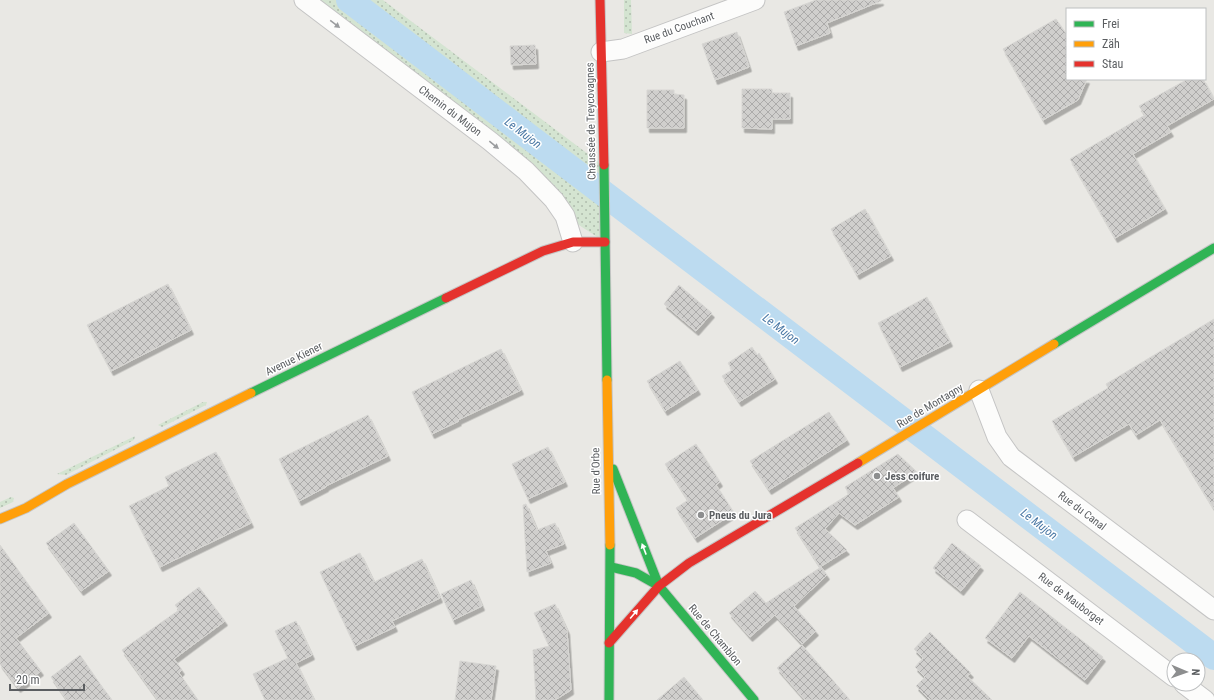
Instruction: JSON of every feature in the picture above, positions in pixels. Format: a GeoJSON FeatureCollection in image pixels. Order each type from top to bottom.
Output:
{"type":"FeatureCollection","features":[{"type":"Feature","properties":{"kind":"street","name":"Chemin du Mujon"},"geometry":{"type":"LineString","coordinates":[[304,0],[526,171],[554,200],[565,216],[573,242]]}},
{"type":"Feature","properties":{"kind":"street","name":"Chaussée de Treycovagnes"},"geometry":{"type":"LineString","coordinates":[[600,0],[605,242]]}},
{"type":"Feature","properties":{"kind":"street","name":"Rue du Couchant"},"geometry":{"type":"LineString","coordinates":[[601,52],[623,49],[755,0]]}},
{"type":"Feature","properties":{"kind":"street","name":"Avenue Kiener"},"geometry":{"type":"LineString","coordinates":[[0,519],[26,508],[67,484],[138,448],[543,251],[573,242],[605,242]]}},
{"type":"Feature","properties":{"kind":"street","name":"Rue d'Orbe"},"geometry":{"type":"LineString","coordinates":[[605,242],[611,567],[609,700]]}},
{"type":"Feature","properties":{"kind":"street","name":"Rue de Montagny"},"geometry":{"type":"LineString","coordinates":[[658,586],[689,563],[891,444],[1214,248]]}},
{"type":"Feature","properties":{"kind":"street","name":"Rue du Canal"},"geometry":{"type":"LineString","coordinates":[[979,390],[997,436],[1011,457],[1214,610]]}},
{"type":"Feature","properties":{"kind":"street","name":"Rue de Chamblon"},"geometry":{"type":"LineString","coordinates":[[608,454],[658,586]]}},
{"type":"Feature","properties":{"kind":"street","name":"Rue de Mauborget"},"geometry":{"type":"LineString","coordinates":[[967,520],[1166,671]]}},
{"type":"Feature","properties":{"kind":"street","name":"Rue de Chamblon"},"geometry":{"type":"LineString","coordinates":[[611,567],[630,570],[643,575],[658,586],[754,700]]}},
{"type":"Feature","properties":{"kind":"street"},"geometry":{"type":"LineString","coordinates":[[609,644],[658,586]]}},
{"type":"Feature","properties":{"kind":"street"},"geometry":{"type":"LineString","coordinates":[[1194,692],[1205,700]]}},
{"type":"Feature","properties":{"kind":"green space"},"geometry":{"type":"Polygon","coordinates":[[[304,0],[383,0],[604,166],[605,242],[565,216],[554,200],[304,0]]]}},
{"type":"Feature","properties":{"kind":"green space"},"geometry":{"type":"Polygon","coordinates":[[[624,0],[631,0],[632,34],[624,33],[624,0]]]}},
{"type":"Feature","properties":{"kind":"green space"},"geometry":{"type":"Polygon","coordinates":[[[203,402],[207,402],[206,405],[162,427],[158,425],[203,402]]]}},
{"type":"Feature","properties":{"kind":"green space"},"geometry":{"type":"Polygon","coordinates":[[[135,436],[134,440],[66,475],[57,474],[135,436]]]}},
{"type":"Feature","properties":{"kind":"green space"},"geometry":{"type":"Polygon","coordinates":[[[11,497],[14,498],[13,502],[0,508],[0,502],[11,497]]]}},
{"type":"Feature","properties":{"kind":"building"},"geometry":{"type":"Polygon","coordinates":[[[816,0],[881,1],[827,23],[830,33],[796,46],[784,12],[816,0]]]}},
{"type":"Feature","properties":{"kind":"building"},"geometry":{"type":"Polygon","coordinates":[[[1056,19],[1066,34],[1066,80],[1087,80],[1078,100],[1043,120],[1003,49],[1056,19]]]}},
{"type":"Feature","properties":{"kind":"building"},"geometry":{"type":"Polygon","coordinates":[[[737,32],[749,67],[715,80],[702,44],[737,32]]]}},
{"type":"Feature","properties":{"kind":"building"},"geometry":{"type":"Polygon","coordinates":[[[535,45],[536,64],[511,65],[510,46],[535,45]]]}},
{"type":"Feature","properties":{"kind":"building"},"geometry":{"type":"Polygon","coordinates":[[[1186,80],[1204,80],[1214,99],[1167,126],[1171,132],[1133,154],[1165,209],[1115,238],[1070,159],[1145,115],[1139,106],[1186,80]]]}},
{"type":"Feature","properties":{"kind":"building"},"geometry":{"type":"Polygon","coordinates":[[[742,89],[772,89],[772,93],[790,93],[790,119],[772,119],[772,129],[742,128],[742,89]]]}},
{"type":"Feature","properties":{"kind":"building"},"geometry":{"type":"Polygon","coordinates":[[[647,90],[674,90],[674,94],[684,95],[684,128],[647,128],[647,90]]]}},
{"type":"Feature","properties":{"kind":"building"},"geometry":{"type":"Polygon","coordinates":[[[865,209],[891,256],[857,275],[831,229],[865,209]]]}},
{"type":"Feature","properties":{"kind":"building"},"geometry":{"type":"Polygon","coordinates":[[[168,284],[191,330],[111,371],[87,325],[168,284]]]}},
{"type":"Feature","properties":{"kind":"building"},"geometry":{"type":"Polygon","coordinates":[[[679,285],[712,313],[696,331],[664,304],[679,285]]]}},
{"type":"Feature","properties":{"kind":"building"},"geometry":{"type":"Polygon","coordinates":[[[927,297],[950,342],[900,367],[878,323],[927,297]]]}},
{"type":"Feature","properties":{"kind":"building"},"geometry":{"type":"Polygon","coordinates":[[[1214,319],[1214,509],[1160,420],[1136,435],[1129,424],[1073,457],[1052,421],[1108,388],[1106,384],[1214,319]]]}},
{"type":"Feature","properties":{"kind":"building"},"geometry":{"type":"Polygon","coordinates":[[[752,347],[757,355],[759,353],[775,379],[739,402],[722,376],[732,370],[728,363],[752,347]]]}},
{"type":"Feature","properties":{"kind":"building"},"geometry":{"type":"Polygon","coordinates":[[[501,349],[521,390],[432,434],[412,392],[501,349]]]}},
{"type":"Feature","properties":{"kind":"building"},"geometry":{"type":"Polygon","coordinates":[[[680,361],[698,390],[665,411],[647,381],[680,361]]]}},
{"type":"Feature","properties":{"kind":"building"},"geometry":{"type":"Polygon","coordinates":[[[829,412],[847,440],[769,490],[750,461],[829,412]]]}},
{"type":"Feature","properties":{"kind":"building"},"geometry":{"type":"Polygon","coordinates":[[[368,415],[388,456],[326,486],[299,501],[279,459],[368,415]]]}},
{"type":"Feature","properties":{"kind":"building"},"geometry":{"type":"Polygon","coordinates":[[[696,444],[720,482],[716,485],[734,513],[695,538],[676,508],[688,500],[665,464],[696,444]]]}},
{"type":"Feature","properties":{"kind":"building"},"geometry":{"type":"Polygon","coordinates":[[[548,447],[565,482],[528,499],[512,464],[548,447]]]}},
{"type":"Feature","properties":{"kind":"building"},"geometry":{"type":"Polygon","coordinates":[[[216,452],[251,523],[160,567],[129,506],[169,486],[165,477],[216,452]]]}},
{"type":"Feature","properties":{"kind":"building"},"geometry":{"type":"Polygon","coordinates":[[[898,454],[917,472],[893,488],[899,497],[855,525],[839,513],[825,529],[847,550],[820,567],[795,528],[849,494],[845,487],[898,454]]]}},
{"type":"Feature","properties":{"kind":"building"},"geometry":{"type":"Polygon","coordinates":[[[526,504],[537,530],[555,523],[564,544],[546,551],[551,563],[527,572],[523,505],[526,504]]]}},
{"type":"Feature","properties":{"kind":"building"},"geometry":{"type":"Polygon","coordinates":[[[74,523],[109,571],[81,591],[46,543],[74,523]]]}},
{"type":"Feature","properties":{"kind":"building"},"geometry":{"type":"Polygon","coordinates":[[[952,543],[981,566],[961,591],[933,568],[952,543]]]}},
{"type":"Feature","properties":{"kind":"building"},"geometry":{"type":"Polygon","coordinates":[[[0,545],[49,613],[16,638],[41,671],[18,688],[0,664],[0,545]]]}},
{"type":"Feature","properties":{"kind":"building"},"geometry":{"type":"Polygon","coordinates":[[[360,553],[374,582],[422,559],[440,598],[392,621],[395,627],[355,646],[320,572],[360,553]]]}},
{"type":"Feature","properties":{"kind":"building"},"geometry":{"type":"Polygon","coordinates":[[[821,567],[827,575],[794,606],[816,631],[802,644],[775,615],[750,637],[729,613],[755,591],[766,603],[821,567]]]}},
{"type":"Feature","properties":{"kind":"building"},"geometry":{"type":"Polygon","coordinates":[[[471,580],[482,606],[453,620],[441,594],[471,580]]]}},
{"type":"Feature","properties":{"kind":"building"},"geometry":{"type":"Polygon","coordinates":[[[199,587],[225,621],[174,659],[182,670],[179,673],[198,700],[158,700],[122,650],[179,610],[175,605],[199,587]]]}},
{"type":"Feature","properties":{"kind":"building"},"geometry":{"type":"Polygon","coordinates":[[[1020,592],[1103,657],[1085,680],[1029,636],[1012,658],[985,638],[1020,592]]]}},
{"type":"Feature","properties":{"kind":"building"},"geometry":{"type":"Polygon","coordinates":[[[555,604],[567,630],[571,690],[555,700],[536,700],[533,650],[549,646],[534,613],[555,604]]]}},
{"type":"Feature","properties":{"kind":"building"},"geometry":{"type":"Polygon","coordinates":[[[296,621],[312,655],[296,663],[314,700],[265,700],[253,674],[288,658],[275,631],[296,621]]]}},
{"type":"Feature","properties":{"kind":"building"},"geometry":{"type":"Polygon","coordinates":[[[930,632],[971,673],[967,676],[992,700],[930,700],[916,686],[925,677],[915,667],[923,658],[914,649],[930,632]]]}},
{"type":"Feature","properties":{"kind":"building"},"geometry":{"type":"Polygon","coordinates":[[[802,645],[850,700],[805,700],[777,668],[802,645]]]}},
{"type":"Feature","properties":{"kind":"building"},"geometry":{"type":"Polygon","coordinates":[[[80,655],[112,700],[67,700],[51,677],[80,655]]]}},
{"type":"Feature","properties":{"kind":"building"},"geometry":{"type":"Polygon","coordinates":[[[460,661],[496,666],[491,700],[455,700],[460,661]]]}},
{"type":"Feature","properties":{"kind":"building"},"geometry":{"type":"Polygon","coordinates":[[[684,677],[703,700],[657,700],[684,677]]]}},
{"type":"Feature","properties":{"kind":"waterway","name":"Le Mujon"},"geometry":{"type":"LineString","coordinates":[[349,0],[1214,657]]}},
{"type":"Feature","properties":{"kind":"traffic: fast"},"geometry":{"type":"LineString","coordinates":[[604,165],[607,380]]}},
{"type":"Feature","properties":{"kind":"traffic: fast"},"geometry":{"type":"LineString","coordinates":[[1054,344],[1214,248]]}},
{"type":"Feature","properties":{"kind":"traffic: fast"},"geometry":{"type":"LineString","coordinates":[[251,393],[446,298]]}},
{"type":"Feature","properties":{"kind":"traffic: fast"},"geometry":{"type":"LineString","coordinates":[[613,469],[659,586]]}},
{"type":"Feature","properties":{"kind":"traffic: fast"},"geometry":{"type":"LineString","coordinates":[[609,700],[610,545]]}},
{"type":"Feature","properties":{"kind":"traffic: fast"},"geometry":{"type":"LineString","coordinates":[[611,567],[636,573],[659,586],[754,700]]}},
{"type":"Feature","properties":{"kind":"traffic: slow"},"geometry":{"type":"LineString","coordinates":[[858,463],[1054,344]]}},
{"type":"Feature","properties":{"kind":"traffic: slow"},"geometry":{"type":"LineString","coordinates":[[607,380],[610,545]]}},
{"type":"Feature","properties":{"kind":"traffic: slow"},"geometry":{"type":"LineString","coordinates":[[0,519],[26,508],[67,484],[251,393]]}},
{"type":"Feature","properties":{"kind":"traffic: jam"},"geometry":{"type":"LineString","coordinates":[[600,0],[604,165]]}},
{"type":"Feature","properties":{"kind":"traffic: jam"},"geometry":{"type":"LineString","coordinates":[[446,298],[543,251],[573,242],[605,242]]}},
{"type":"Feature","properties":{"kind":"traffic: jam"},"geometry":{"type":"LineString","coordinates":[[609,643],[659,586],[689,563],[858,463]]}},
{"type":"Feature","properties":{"kind":"place","name":"Jess coifure"},"geometry":{"type":"Point","coordinates":[877,476]}},
{"type":"Feature","properties":{"kind":"place","name":"Pneus du Jura"},"geometry":{"type":"Point","coordinates":[701,515]}}]}
